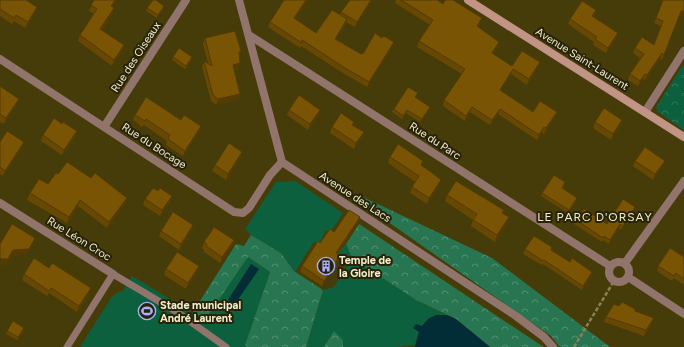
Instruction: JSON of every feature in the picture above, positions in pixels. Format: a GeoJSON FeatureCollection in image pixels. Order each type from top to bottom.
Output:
{"type":"FeatureCollection","features":[{"type":"Feature","properties":{"kind":"main road","name":"Avenue Saint-Laurent"},"geometry":{"type":"LineString","coordinates":[[468,0],[684,137]]}},
{"type":"Feature","properties":{"kind":"street","name":"Rue des Oiseaux"},"geometry":{"type":"LineString","coordinates":[[104,127],[186,0]]}},
{"type":"Feature","properties":{"kind":"street"},"geometry":{"type":"LineString","coordinates":[[239,0],[282,162]]}},
{"type":"Feature","properties":{"kind":"street","name":"Rue du Parc"},"geometry":{"type":"LineString","coordinates":[[248,35],[610,266]]}},
{"type":"Feature","properties":{"kind":"street"},"geometry":{"type":"LineString","coordinates":[[645,112],[684,51]]}},
{"type":"Feature","properties":{"kind":"street","name":"Rue du Bocage"},"geometry":{"type":"LineString","coordinates":[[0,59],[234,212],[243,213],[249,208],[270,175],[282,162]]}},
{"type":"Feature","properties":{"kind":"street","name":"Avenue des Lacs"},"geometry":{"type":"LineString","coordinates":[[282,162],[516,316],[544,337],[553,347]]}},
{"type":"Feature","properties":{"kind":"street"},"geometry":{"type":"LineString","coordinates":[[625,263],[684,181]]}},
{"type":"Feature","properties":{"kind":"street","name":"Rue Léon Croc"},"geometry":{"type":"LineString","coordinates":[[0,203],[114,274]]}},
{"type":"Feature","properties":{"kind":"street"},"geometry":{"type":"LineString","coordinates":[[615,262],[625,263],[630,271],[628,278],[620,282],[614,281],[610,276],[610,266],[615,262]]}},
{"type":"Feature","properties":{"kind":"street"},"geometry":{"type":"LineString","coordinates":[[628,278],[684,314]]}},
{"type":"Feature","properties":{"kind":"lane","name":"Rue Léon Croc"},"geometry":{"type":"LineString","coordinates":[[67,347],[114,274]]}},
{"type":"Feature","properties":{"kind":"lane"},"geometry":{"type":"LineString","coordinates":[[114,274],[177,312],[226,347]]}},
{"type":"Feature","properties":{"kind":"path"},"geometry":{"type":"LineString","coordinates":[[574,347],[614,281]]}},
{"type":"Feature","properties":{"kind":"green space"},"geometry":{"type":"Polygon","coordinates":[[[683,65],[684,130],[658,112],[656,107],[683,65]]]}},
{"type":"Feature","properties":{"kind":"green space"},"geometry":{"type":"Polygon","coordinates":[[[295,181],[343,213],[330,233],[326,230],[320,242],[313,243],[295,272],[281,253],[251,235],[245,229],[276,182],[295,181]]]}},
{"type":"Feature","properties":{"kind":"green space"},"geometry":{"type":"Polygon","coordinates":[[[363,197],[492,258],[610,347],[560,347],[551,336],[364,205],[363,197]]]}},
{"type":"Feature","properties":{"kind":"green space"},"geometry":{"type":"Polygon","coordinates":[[[359,224],[543,347],[490,347],[456,319],[416,300],[352,258],[346,244],[359,224]]]}},
{"type":"Feature","properties":{"kind":"green space"},"geometry":{"type":"Polygon","coordinates":[[[251,235],[281,253],[294,271],[323,290],[306,347],[248,347],[245,345],[270,272],[248,257],[205,320],[193,312],[236,244],[244,246],[251,235]]]}},
{"type":"Feature","properties":{"kind":"green space"},"geometry":{"type":"Polygon","coordinates":[[[346,244],[352,258],[416,300],[447,315],[440,315],[425,322],[419,332],[415,345],[396,347],[343,347],[343,340],[334,331],[324,347],[306,347],[323,290],[334,287],[350,261],[340,255],[336,259],[333,256],[340,246],[343,247],[346,244]]]}},
{"type":"Feature","properties":{"kind":"green space","name":"Stade municipal André Laurent"},"geometry":{"type":"Polygon","coordinates":[[[248,257],[270,272],[245,345],[248,347],[80,347],[111,298],[118,292],[123,291],[132,276],[205,320],[248,257]]]}},
{"type":"Feature","properties":{"kind":"green space"},"geometry":{"type":"Polygon","coordinates":[[[334,331],[343,340],[343,347],[324,347],[334,331]]]}},
{"type":"Feature","properties":{"kind":"water"},"geometry":{"type":"Polygon","coordinates":[[[251,264],[259,269],[235,304],[228,300],[251,264]]]}},
{"type":"Feature","properties":{"kind":"water"},"geometry":{"type":"Polygon","coordinates":[[[436,315],[447,315],[456,319],[490,347],[415,347],[419,332],[413,328],[416,324],[422,326],[428,319],[436,315]]]}},
{"type":"Feature","properties":{"kind":"building"},"geometry":{"type":"Polygon","coordinates":[[[0,0],[26,0],[37,7],[28,22],[16,15],[14,18],[0,9],[0,0]]]}},
{"type":"Feature","properties":{"kind":"building"},"geometry":{"type":"Polygon","coordinates":[[[94,0],[115,0],[111,6],[114,8],[100,29],[124,45],[114,60],[80,35],[97,9],[91,5],[94,0]]]}},
{"type":"Feature","properties":{"kind":"building"},"geometry":{"type":"Polygon","coordinates":[[[153,0],[156,0],[164,6],[158,15],[147,8],[153,0]]]}},
{"type":"Feature","properties":{"kind":"building"},"geometry":{"type":"Polygon","coordinates":[[[284,0],[306,0],[294,18],[316,33],[332,10],[347,19],[335,39],[361,54],[363,54],[375,33],[382,38],[384,36],[394,42],[369,82],[302,40],[302,43],[270,22],[284,0]]]}},
{"type":"Feature","properties":{"kind":"building"},"geometry":{"type":"Polygon","coordinates":[[[350,0],[371,0],[357,22],[341,12],[350,0]]]}},
{"type":"Feature","properties":{"kind":"building"},"geometry":{"type":"Polygon","coordinates":[[[401,0],[437,0],[443,4],[445,0],[453,0],[482,18],[477,26],[499,42],[492,53],[512,66],[522,51],[540,62],[529,79],[513,69],[500,90],[533,112],[540,101],[557,112],[546,128],[544,127],[539,135],[500,109],[492,120],[472,107],[466,116],[444,100],[465,69],[419,41],[433,20],[401,0]]]}},
{"type":"Feature","properties":{"kind":"building"},"geometry":{"type":"Polygon","coordinates":[[[663,0],[684,0],[684,11],[681,11],[664,55],[662,53],[647,75],[645,74],[640,81],[630,74],[644,54],[635,48],[642,37],[654,45],[663,21],[656,18],[663,0]]]}},
{"type":"Feature","properties":{"kind":"building"},"geometry":{"type":"Polygon","coordinates":[[[582,1],[596,10],[592,16],[618,33],[608,48],[595,39],[597,37],[570,19],[582,1]]]}},
{"type":"Feature","properties":{"kind":"building"},"geometry":{"type":"Polygon","coordinates":[[[235,31],[241,51],[239,52],[240,63],[233,65],[240,94],[218,99],[213,95],[204,61],[212,66],[205,38],[235,31]]]}},
{"type":"Feature","properties":{"kind":"building"},"geometry":{"type":"Polygon","coordinates":[[[179,48],[192,57],[186,66],[173,57],[179,48]]]}},
{"type":"Feature","properties":{"kind":"building"},"geometry":{"type":"Polygon","coordinates":[[[0,86],[19,99],[6,118],[0,114],[0,86]]]}},
{"type":"Feature","properties":{"kind":"building"},"geometry":{"type":"Polygon","coordinates":[[[408,87],[418,93],[415,97],[430,107],[422,119],[407,110],[403,116],[394,109],[408,87]]]}},
{"type":"Feature","properties":{"kind":"building"},"geometry":{"type":"Polygon","coordinates":[[[299,95],[320,110],[310,124],[289,110],[299,95]]]}},
{"type":"Feature","properties":{"kind":"building"},"geometry":{"type":"Polygon","coordinates":[[[146,97],[181,120],[184,115],[201,126],[185,151],[168,139],[170,135],[146,119],[145,121],[135,115],[146,97]]]}},
{"type":"Feature","properties":{"kind":"building"},"geometry":{"type":"Polygon","coordinates":[[[604,108],[622,120],[613,134],[595,122],[604,108]]]}},
{"type":"Feature","properties":{"kind":"building"},"geometry":{"type":"Polygon","coordinates":[[[341,113],[354,122],[352,125],[364,132],[356,143],[332,127],[341,113]]]}},
{"type":"Feature","properties":{"kind":"building"},"geometry":{"type":"Polygon","coordinates":[[[54,118],[62,124],[63,122],[77,131],[64,150],[43,135],[54,118]]]}},
{"type":"Feature","properties":{"kind":"building"},"geometry":{"type":"Polygon","coordinates":[[[7,131],[24,142],[5,171],[0,167],[0,142],[7,131]]]}},
{"type":"Feature","properties":{"kind":"building"},"geometry":{"type":"Polygon","coordinates":[[[229,143],[242,152],[228,174],[215,165],[229,143]]]}},
{"type":"Feature","properties":{"kind":"building"},"geometry":{"type":"Polygon","coordinates":[[[398,144],[423,161],[421,165],[441,180],[429,198],[412,187],[419,176],[390,157],[398,144]]]}},
{"type":"Feature","properties":{"kind":"building"},"geometry":{"type":"Polygon","coordinates":[[[645,147],[665,161],[655,174],[635,161],[645,147]]]}},
{"type":"Feature","properties":{"kind":"building"},"geometry":{"type":"Polygon","coordinates":[[[67,162],[91,178],[95,173],[127,198],[109,222],[80,200],[69,217],[30,193],[39,179],[48,184],[67,162]]]}},
{"type":"Feature","properties":{"kind":"building"},"geometry":{"type":"Polygon","coordinates":[[[554,175],[565,182],[562,188],[577,198],[569,210],[542,193],[554,175]]]}},
{"type":"Feature","properties":{"kind":"building"},"geometry":{"type":"Polygon","coordinates":[[[456,181],[504,210],[502,213],[509,217],[497,235],[473,220],[477,214],[447,195],[456,181]]]}},
{"type":"Feature","properties":{"kind":"building"},"geometry":{"type":"Polygon","coordinates":[[[153,188],[158,191],[160,188],[172,196],[162,210],[145,199],[153,188]]]}},
{"type":"Feature","properties":{"kind":"building"},"geometry":{"type":"Polygon","coordinates":[[[623,199],[635,207],[623,226],[620,224],[610,240],[604,236],[603,238],[576,220],[584,209],[607,224],[623,199]]]}},
{"type":"Feature","properties":{"kind":"building"},"geometry":{"type":"Polygon","coordinates":[[[349,210],[360,217],[336,253],[340,255],[324,281],[302,266],[318,241],[320,243],[330,229],[334,232],[349,210]]]}},
{"type":"Feature","properties":{"kind":"building"},"geometry":{"type":"Polygon","coordinates":[[[173,212],[193,225],[181,244],[161,231],[173,212]]]}},
{"type":"Feature","properties":{"kind":"building"},"geometry":{"type":"Polygon","coordinates":[[[12,224],[35,238],[29,249],[13,250],[8,259],[2,259],[0,258],[0,244],[12,224]]]}},
{"type":"Feature","properties":{"kind":"building"},"geometry":{"type":"Polygon","coordinates":[[[214,227],[234,240],[222,257],[206,246],[207,244],[204,242],[214,227]]]}},
{"type":"Feature","properties":{"kind":"building"},"geometry":{"type":"Polygon","coordinates":[[[534,236],[552,247],[551,250],[570,262],[572,258],[592,272],[583,286],[525,249],[534,236]]]}},
{"type":"Feature","properties":{"kind":"building"},"geometry":{"type":"Polygon","coordinates":[[[670,248],[684,257],[684,279],[676,273],[674,276],[658,266],[670,248]]]}},
{"type":"Feature","properties":{"kind":"building"},"geometry":{"type":"Polygon","coordinates":[[[177,252],[199,266],[188,283],[166,269],[177,252]]]}},
{"type":"Feature","properties":{"kind":"building"},"geometry":{"type":"Polygon","coordinates":[[[34,258],[49,268],[52,263],[91,288],[79,306],[51,288],[49,291],[24,274],[34,258]]]}},
{"type":"Feature","properties":{"kind":"building"},"geometry":{"type":"Polygon","coordinates":[[[622,302],[635,309],[635,311],[654,318],[646,330],[606,317],[614,304],[619,306],[622,302]]]}},
{"type":"Feature","properties":{"kind":"building"},"geometry":{"type":"Polygon","coordinates":[[[13,321],[24,328],[18,337],[7,331],[13,321]]]}},
{"type":"Feature","properties":{"kind":"place","name":"Temple de la Gloire"},"geometry":{"type":"Point","coordinates":[326,266]}},
{"type":"Feature","properties":{"kind":"place","name":"Stade municipal André Laurent"},"geometry":{"type":"Point","coordinates":[147,311]}},
{"type":"Feature","properties":{"kind":"district","name":"LE PARC D'ORSAY"},"geometry":{"type":"Point","coordinates":[595,217]}}]}
